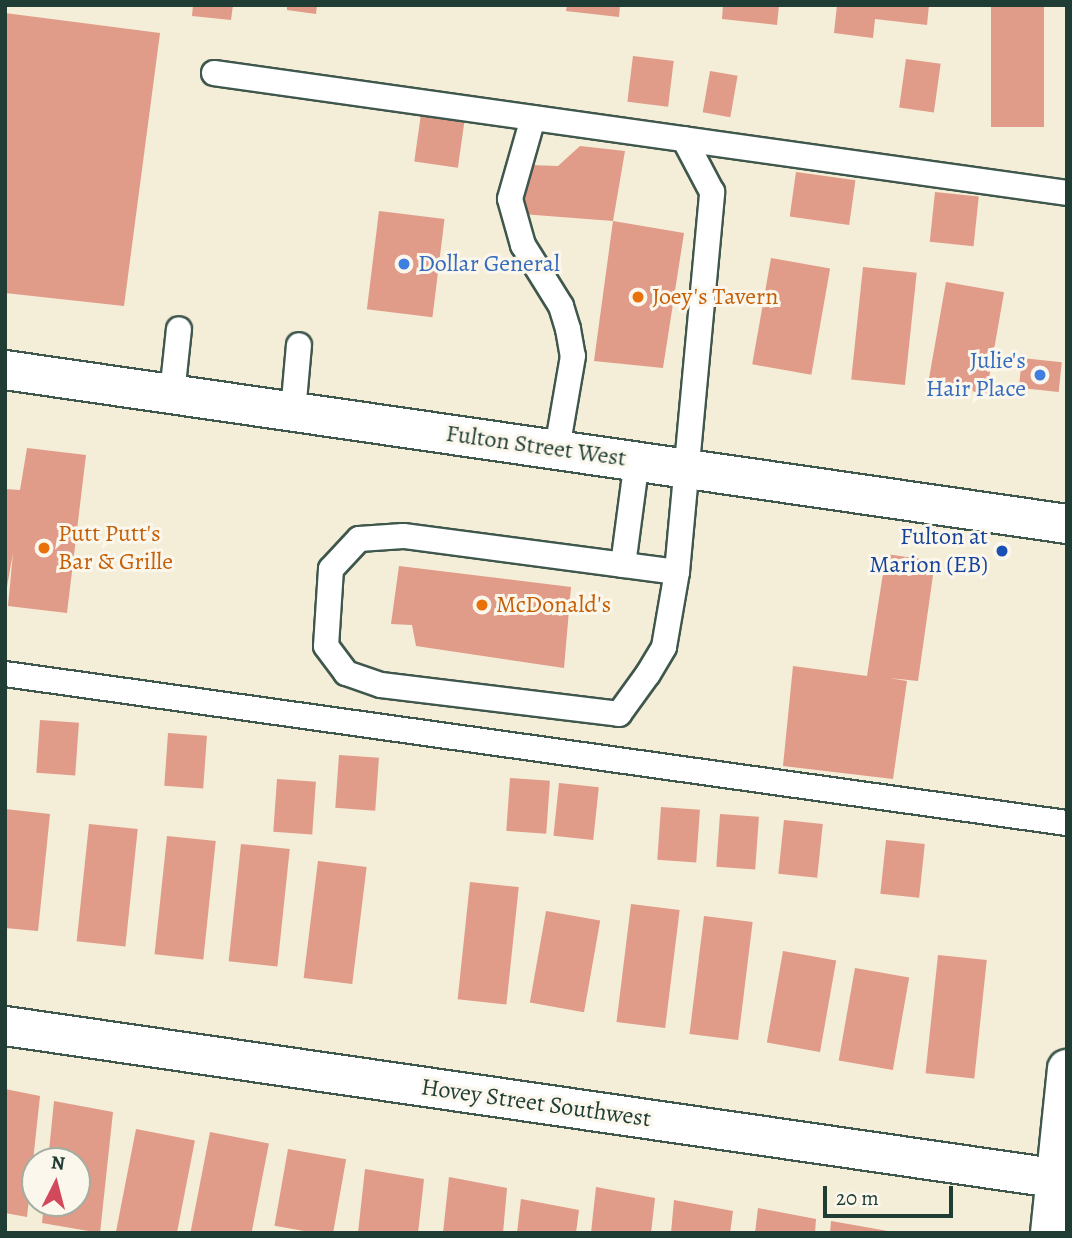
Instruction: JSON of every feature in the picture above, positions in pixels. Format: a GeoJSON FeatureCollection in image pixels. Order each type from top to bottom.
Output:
{"type":"FeatureCollection","features":[{"type":"Feature","properties":{"kind":"street","name":"Fulton Street West"},"geometry":{"type":"LineString","coordinates":[[5,370],[1067,524]]}},
{"type":"Feature","properties":{"kind":"street","name":"Hovey Street Southwest"},"geometry":{"type":"LineString","coordinates":[[5,1026],[1061,1180]]}},
{"type":"Feature","properties":{"kind":"street"},"geometry":{"type":"LineString","coordinates":[[1050,1233],[1061,1180],[1067,1069]]}},
{"type":"Feature","properties":{"kind":"lane"},"geometry":{"type":"LineString","coordinates":[[214,73],[1067,193]]}},
{"type":"Feature","properties":{"kind":"lane"},"geometry":{"type":"LineString","coordinates":[[533,118],[510,199],[513,222],[561,306],[570,342],[557,449]]}},
{"type":"Feature","properties":{"kind":"lane"},"geometry":{"type":"LineString","coordinates":[[677,572],[403,536],[359,539],[331,569],[325,617],[334,662],[382,685],[619,714],[664,647],[677,572],[712,192],[684,139]]}},
{"type":"Feature","properties":{"kind":"lane"},"geometry":{"type":"LineString","coordinates":[[172,394],[179,329]]}},
{"type":"Feature","properties":{"kind":"lane"},"geometry":{"type":"LineString","coordinates":[[293,412],[299,345]]}},
{"type":"Feature","properties":{"kind":"lane"},"geometry":{"type":"LineString","coordinates":[[623,565],[637,460]]}},
{"type":"Feature","properties":{"kind":"lane"},"geometry":{"type":"LineString","coordinates":[[5,674],[1067,823]]}},
{"type":"Feature","properties":{"kind":"building"},"geometry":{"type":"Polygon","coordinates":[[[193,5],[233,5],[231,20],[192,16],[193,5]]]}},
{"type":"Feature","properties":{"kind":"building"},"geometry":{"type":"Polygon","coordinates":[[[287,5],[317,5],[316,14],[287,10],[287,5]]]}},
{"type":"Feature","properties":{"kind":"building"},"geometry":{"type":"Polygon","coordinates":[[[567,5],[620,5],[619,17],[566,11],[567,5]]]}},
{"type":"Feature","properties":{"kind":"building"},"geometry":{"type":"Polygon","coordinates":[[[723,5],[779,5],[777,25],[722,19],[723,5]]]}},
{"type":"Feature","properties":{"kind":"building"},"geometry":{"type":"Polygon","coordinates":[[[837,5],[929,5],[927,25],[875,19],[873,38],[834,33],[837,5]]]}},
{"type":"Feature","properties":{"kind":"building"},"geometry":{"type":"Polygon","coordinates":[[[991,5],[1044,5],[1044,127],[991,127],[991,5]]]}},
{"type":"Feature","properties":{"kind":"building"},"geometry":{"type":"Polygon","coordinates":[[[5,13],[160,33],[124,306],[5,293],[5,13]]]}},
{"type":"Feature","properties":{"kind":"building"},"geometry":{"type":"Polygon","coordinates":[[[633,56],[674,61],[668,107],[627,102],[633,56]]]}},
{"type":"Feature","properties":{"kind":"building"},"geometry":{"type":"Polygon","coordinates":[[[906,59],[941,64],[934,112],[899,108],[906,59]]]}},
{"type":"Feature","properties":{"kind":"building"},"geometry":{"type":"Polygon","coordinates":[[[710,71],[738,76],[730,117],[703,112],[710,71]]]}},
{"type":"Feature","properties":{"kind":"building"},"geometry":{"type":"Polygon","coordinates":[[[421,114],[465,120],[458,168],[414,162],[421,114]]]}},
{"type":"Feature","properties":{"kind":"building"},"geometry":{"type":"Polygon","coordinates":[[[580,146],[625,151],[613,221],[522,214],[530,165],[558,166],[580,146]]]}},
{"type":"Feature","properties":{"kind":"building"},"geometry":{"type":"Polygon","coordinates":[[[796,172],[855,180],[849,225],[790,217],[796,172]]]}},
{"type":"Feature","properties":{"kind":"building"},"geometry":{"type":"Polygon","coordinates":[[[935,192],[979,197],[974,246],[930,242],[935,192]]]}},
{"type":"Feature","properties":{"kind":"building","name":"Dollar General"},"geometry":{"type":"Polygon","coordinates":[[[379,211],[445,219],[432,317],[367,309],[379,211]]]}},
{"type":"Feature","properties":{"kind":"building","name":"Joey's Tavern"},"geometry":{"type":"Polygon","coordinates":[[[613,221],[684,233],[663,368],[594,361],[613,221]]]}},
{"type":"Feature","properties":{"kind":"building"},"geometry":{"type":"Polygon","coordinates":[[[771,258],[830,268],[811,375],[752,364],[771,258]]]}},
{"type":"Feature","properties":{"kind":"building"},"geometry":{"type":"Polygon","coordinates":[[[863,267],[917,273],[905,385],[851,379],[863,267]]]}},
{"type":"Feature","properties":{"kind":"building"},"geometry":{"type":"Polygon","coordinates":[[[946,282],[1004,292],[986,394],[928,383],[946,282]]]}},
{"type":"Feature","properties":{"kind":"building","name":"Julie's Hair Place"},"geometry":{"type":"Polygon","coordinates":[[[1022,358],[1062,362],[1059,392],[1019,388],[1022,358]]]}},
{"type":"Feature","properties":{"kind":"building","name":"Putt Putt's Bar & Grille"},"geometry":{"type":"Polygon","coordinates":[[[27,448],[86,455],[67,613],[8,606],[13,553],[5,598],[5,489],[20,490],[27,448]]]}},
{"type":"Feature","properties":{"kind":"building"},"geometry":{"type":"Polygon","coordinates":[[[886,554],[935,561],[918,681],[889,678],[907,681],[893,779],[783,766],[793,666],[867,676],[886,554]]]}},
{"type":"Feature","properties":{"kind":"building","name":"McDonald's"},"geometry":{"type":"Polygon","coordinates":[[[399,566],[571,587],[564,668],[416,646],[412,625],[391,624],[399,566]]]}},
{"type":"Feature","properties":{"kind":"building"},"geometry":{"type":"Polygon","coordinates":[[[40,720],[79,723],[75,776],[36,773],[40,720]]]}},
{"type":"Feature","properties":{"kind":"building"},"geometry":{"type":"Polygon","coordinates":[[[168,733],[207,736],[203,789],[164,786],[168,733]]]}},
{"type":"Feature","properties":{"kind":"building"},"geometry":{"type":"Polygon","coordinates":[[[339,755],[379,758],[375,811],[335,808],[339,755]]]}},
{"type":"Feature","properties":{"kind":"building"},"geometry":{"type":"Polygon","coordinates":[[[510,778],[550,781],[546,834],[506,831],[510,778]]]}},
{"type":"Feature","properties":{"kind":"building"},"geometry":{"type":"Polygon","coordinates":[[[277,779],[316,782],[312,835],[273,832],[277,779]]]}},
{"type":"Feature","properties":{"kind":"building"},"geometry":{"type":"Polygon","coordinates":[[[559,783],[599,787],[593,840],[553,836],[559,783]]]}},
{"type":"Feature","properties":{"kind":"building"},"geometry":{"type":"Polygon","coordinates":[[[661,807],[700,810],[696,863],[657,860],[661,807]]]}},
{"type":"Feature","properties":{"kind":"building"},"geometry":{"type":"Polygon","coordinates":[[[5,809],[50,814],[38,931],[5,928],[5,809]]]}},
{"type":"Feature","properties":{"kind":"building"},"geometry":{"type":"Polygon","coordinates":[[[720,814],[759,817],[755,870],[716,867],[720,814]]]}},
{"type":"Feature","properties":{"kind":"building"},"geometry":{"type":"Polygon","coordinates":[[[784,820],[823,824],[817,878],[778,874],[784,820]]]}},
{"type":"Feature","properties":{"kind":"building"},"geometry":{"type":"Polygon","coordinates":[[[89,824],[138,829],[125,946],[77,941],[89,824]]]}},
{"type":"Feature","properties":{"kind":"building"},"geometry":{"type":"Polygon","coordinates":[[[167,836],[216,841],[203,959],[155,954],[167,836]]]}},
{"type":"Feature","properties":{"kind":"building"},"geometry":{"type":"Polygon","coordinates":[[[886,840],[925,844],[919,898],[880,894],[886,840]]]}},
{"type":"Feature","properties":{"kind":"building"},"geometry":{"type":"Polygon","coordinates":[[[241,844],[290,849],[277,966],[229,961],[241,844]]]}},
{"type":"Feature","properties":{"kind":"building"},"geometry":{"type":"Polygon","coordinates":[[[318,861],[367,867],[352,984],[304,978],[318,861]]]}},
{"type":"Feature","properties":{"kind":"building"},"geometry":{"type":"Polygon","coordinates":[[[470,882],[519,887],[506,1004],[458,999],[470,882]]]}},
{"type":"Feature","properties":{"kind":"building"},"geometry":{"type":"Polygon","coordinates":[[[631,904],[680,910],[665,1028],[616,1022],[631,904]]]}},
{"type":"Feature","properties":{"kind":"building"},"geometry":{"type":"Polygon","coordinates":[[[546,911],[600,921],[584,1012],[530,1003],[546,911]]]}},
{"type":"Feature","properties":{"kind":"building"},"geometry":{"type":"Polygon","coordinates":[[[704,916],[753,922],[738,1040],[689,1034],[704,916]]]}},
{"type":"Feature","properties":{"kind":"building"},"geometry":{"type":"Polygon","coordinates":[[[783,951],[836,960],[820,1052],[767,1043],[783,951]]]}},
{"type":"Feature","properties":{"kind":"building"},"geometry":{"type":"Polygon","coordinates":[[[938,955],[987,960],[974,1078],[926,1073],[938,955]]]}},
{"type":"Feature","properties":{"kind":"building"},"geometry":{"type":"Polygon","coordinates":[[[855,968],[909,978],[893,1070],[839,1061],[855,968]]]}},
{"type":"Feature","properties":{"kind":"building"},"geometry":{"type":"Polygon","coordinates":[[[5,1089],[40,1096],[35,1147],[21,1147],[21,1216],[5,1213],[5,1089]]]}},
{"type":"Feature","properties":{"kind":"building"},"geometry":{"type":"Polygon","coordinates":[[[54,1101],[113,1112],[100,1233],[42,1223],[43,1217],[91,1217],[91,1147],[49,1147],[54,1101]]]}},
{"type":"Feature","properties":{"kind":"building"},"geometry":{"type":"Polygon","coordinates":[[[136,1129],[195,1140],[177,1233],[116,1232],[136,1129]]]}},
{"type":"Feature","properties":{"kind":"building"},"geometry":{"type":"Polygon","coordinates":[[[210,1132],[269,1143],[251,1233],[191,1231],[210,1132]]]}},
{"type":"Feature","properties":{"kind":"building"},"geometry":{"type":"Polygon","coordinates":[[[288,1149],[346,1159],[333,1233],[315,1233],[274,1226],[288,1149]]]}},
{"type":"Feature","properties":{"kind":"building"},"geometry":{"type":"Polygon","coordinates":[[[365,1169],[424,1179],[418,1233],[358,1233],[365,1169]]]}},
{"type":"Feature","properties":{"kind":"building"},"geometry":{"type":"Polygon","coordinates":[[[449,1177],[507,1188],[503,1233],[443,1233],[449,1177]]]}},
{"type":"Feature","properties":{"kind":"building"},"geometry":{"type":"Polygon","coordinates":[[[596,1187],[655,1198],[651,1233],[591,1233],[596,1187]]]}},
{"type":"Feature","properties":{"kind":"building"},"geometry":{"type":"Polygon","coordinates":[[[521,1199],[579,1210],[576,1233],[517,1233],[521,1199]]]}},
{"type":"Feature","properties":{"kind":"building"},"geometry":{"type":"Polygon","coordinates":[[[674,1200],[733,1211],[730,1233],[671,1233],[674,1200]]]}},
{"type":"Feature","properties":{"kind":"building"},"geometry":{"type":"Polygon","coordinates":[[[758,1208],[816,1219],[815,1233],[755,1233],[758,1208]]]}},
{"type":"Feature","properties":{"kind":"building"},"geometry":{"type":"Polygon","coordinates":[[[831,1221],[888,1231],[888,1233],[830,1233],[831,1221]]]}},
{"type":"Feature","properties":{"kind":"place","name":"Dollar General"},"geometry":{"type":"Point","coordinates":[404,264]}},
{"type":"Feature","properties":{"kind":"place","name":"Joey's Tavern"},"geometry":{"type":"Point","coordinates":[638,297]}},
{"type":"Feature","properties":{"kind":"place","name":"Julie's Hair Place"},"geometry":{"type":"Point","coordinates":[1040,375]}},
{"type":"Feature","properties":{"kind":"place","name":"Putt Putt's Bar & Grille"},"geometry":{"type":"Point","coordinates":[44,548]}},
{"type":"Feature","properties":{"kind":"place","name":"Fulton at Marion (EB)"},"geometry":{"type":"Point","coordinates":[1002,551]}},
{"type":"Feature","properties":{"kind":"place","name":"McDonald's"},"geometry":{"type":"Point","coordinates":[482,605]}}]}
